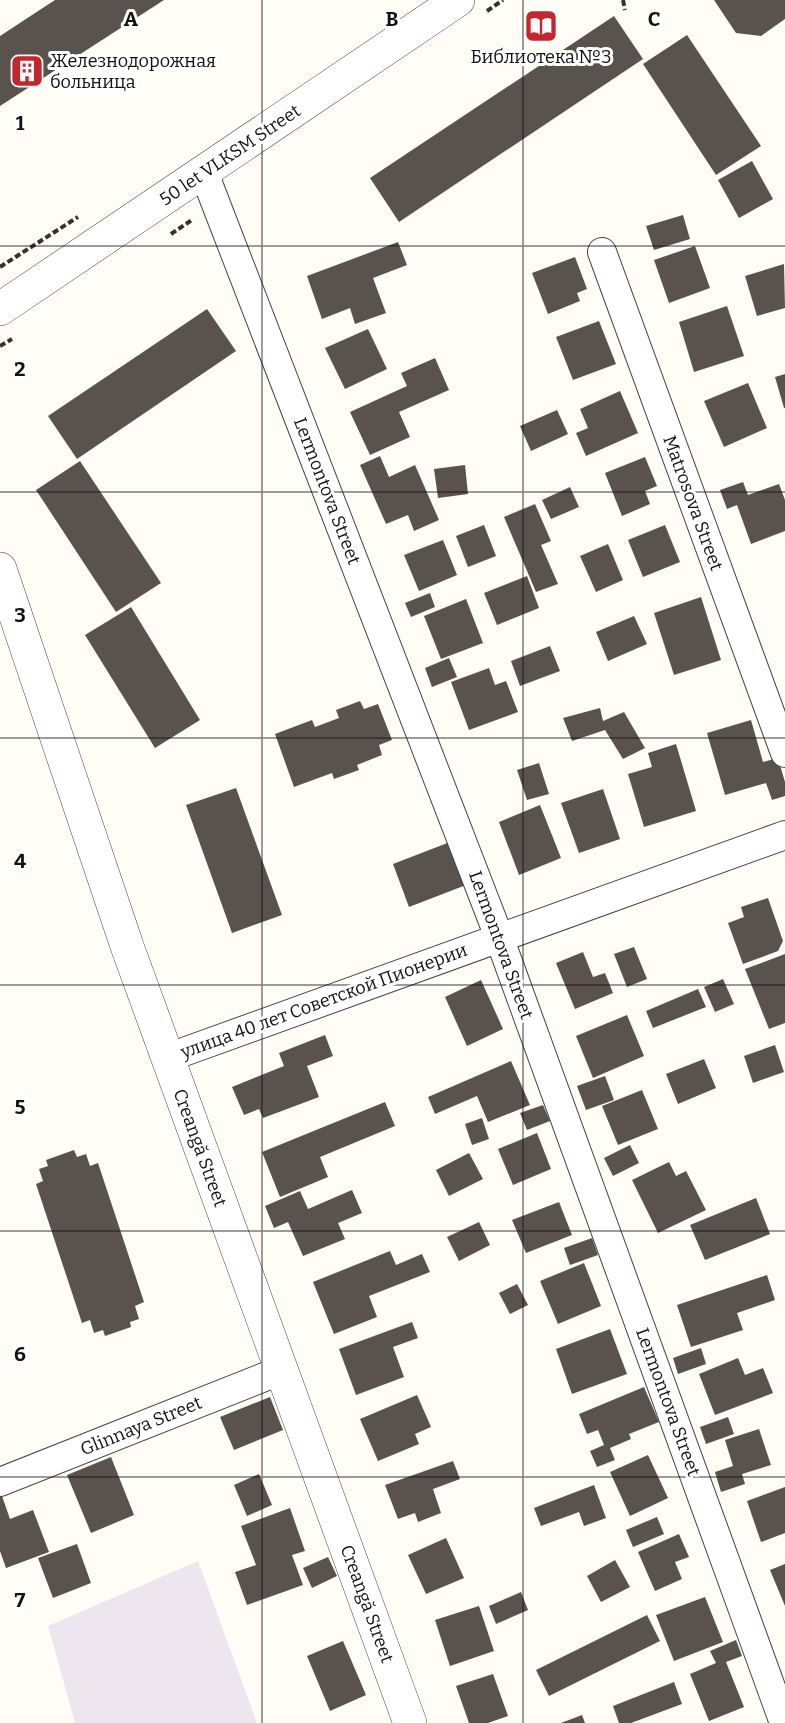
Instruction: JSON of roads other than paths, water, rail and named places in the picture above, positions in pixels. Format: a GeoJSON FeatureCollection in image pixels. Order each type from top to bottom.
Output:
{"type":"FeatureCollection","features":[{"type":"Feature","properties":{"kind":"street","name":"50 let VLKSM Street"},"geometry":{"type":"LineString","coordinates":[[0,309],[458,0]]}},
{"type":"Feature","properties":{"kind":"street","name":"Lermontova Street"},"geometry":{"type":"LineString","coordinates":[[204,173],[499,937],[784,1723]]}},
{"type":"Feature","properties":{"kind":"street","name":"Matrosova Street"},"geometry":{"type":"LineString","coordinates":[[602,252],[785,753]]}},
{"type":"Feature","properties":{"kind":"street","name":"Creangă Street"},"geometry":{"type":"LineString","coordinates":[[0,569],[127,946],[410,1723]]}},
{"type":"Feature","properties":{"kind":"street","name":"улица 40 лет Советской Пионерии"},"geometry":{"type":"LineString","coordinates":[[167,1058],[785,835]]}},
{"type":"Feature","properties":{"kind":"street","name":"Glinnaya Street"},"geometry":{"type":"LineString","coordinates":[[0,1482],[282,1370]]}},
{"type":"Feature","properties":{"kind":"place","name":"Библиотека №3"},"geometry":{"type":"Point","coordinates":[541,26]}},
{"type":"Feature","properties":{"kind":"place","name":"Железнодорожная больница"},"geometry":{"type":"Point","coordinates":[27,71]}}]}
